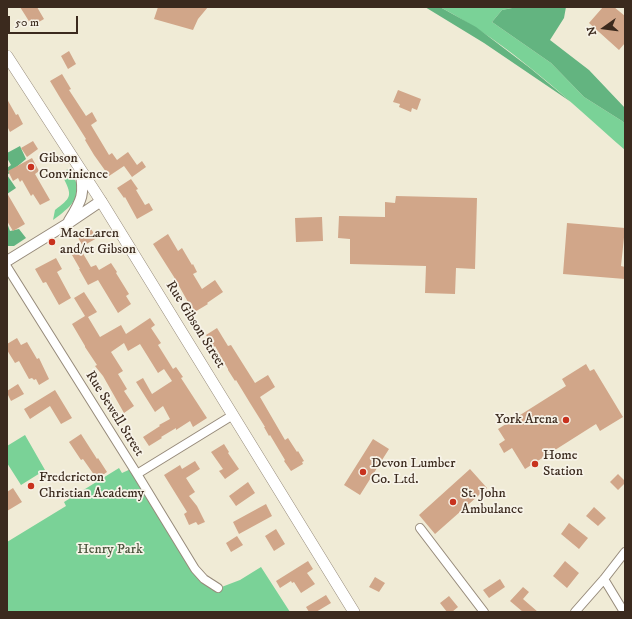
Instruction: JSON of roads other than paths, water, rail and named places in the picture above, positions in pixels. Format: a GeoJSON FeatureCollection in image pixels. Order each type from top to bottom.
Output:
{"type":"FeatureCollection","features":[{"type":"Feature","properties":{"kind":"main road","name":"Rue Gibson Street"},"geometry":{"type":"LineString","coordinates":[[7,56],[79,167],[354,612]]}},
{"type":"Feature","properties":{"kind":"street"},"geometry":{"type":"LineString","coordinates":[[67,224],[77,208],[81,197],[83,184],[79,167]]}},
{"type":"Feature","properties":{"kind":"street"},"geometry":{"type":"LineString","coordinates":[[7,261],[67,224],[100,201]]}},
{"type":"Feature","properties":{"kind":"street","name":"Rue Sewell Street"},"geometry":{"type":"LineString","coordinates":[[7,267],[195,569],[204,579],[218,588]]}},
{"type":"Feature","properties":{"kind":"street"},"geometry":{"type":"LineString","coordinates":[[137,474],[233,415]]}},
{"type":"Feature","properties":{"kind":"street"},"geometry":{"type":"LineString","coordinates":[[420,528],[484,612]]}},
{"type":"Feature","properties":{"kind":"street"},"geometry":{"type":"LineString","coordinates":[[576,612],[625,552]]}},
{"type":"Feature","properties":{"kind":"street"},"geometry":{"type":"LineString","coordinates":[[604,579],[624,612]]}},
{"type":"Feature","properties":{"kind":"place","name":"Gibson Convinience"},"geometry":{"type":"Point","coordinates":[31,167]}},
{"type":"Feature","properties":{"kind":"place","name":"MacLaren and/et Gibson"},"geometry":{"type":"Point","coordinates":[52,242]}},
{"type":"Feature","properties":{"kind":"place","name":"York Arena"},"geometry":{"type":"Point","coordinates":[566,420]}},
{"type":"Feature","properties":{"kind":"place","name":"Home Station"},"geometry":{"type":"Point","coordinates":[535,464]}},
{"type":"Feature","properties":{"kind":"place","name":"Devon Lumber Co. Ltd."},"geometry":{"type":"Point","coordinates":[363,472]}},
{"type":"Feature","properties":{"kind":"place","name":"Fredericton Christian Academy"},"geometry":{"type":"Point","coordinates":[31,486]}},
{"type":"Feature","properties":{"kind":"place","name":"St. John Ambulance"},"geometry":{"type":"Point","coordinates":[453,502]}},
{"type":"Feature","properties":{"kind":"park label","name":"Henry Park"},"geometry":{"type":"Point","coordinates":[110,550]}}]}
